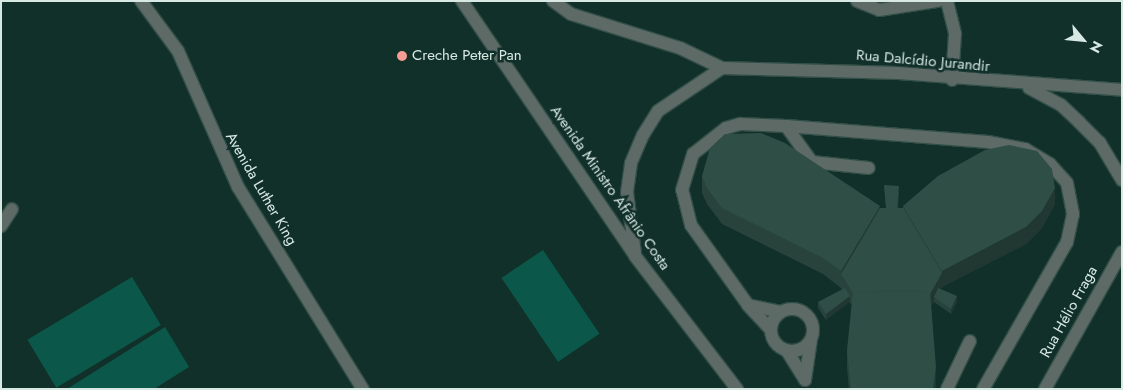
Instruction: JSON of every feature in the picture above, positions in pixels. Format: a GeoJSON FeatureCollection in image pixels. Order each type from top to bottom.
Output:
{"type":"FeatureCollection","features":[{"type":"Feature","properties":{"kind":"street","name":"Avenida Luther King"},"geometry":{"type":"LineString","coordinates":[[141,1],[178,51],[238,187],[363,389]]}},
{"type":"Feature","properties":{"kind":"street","name":"Avenida Ministro Afrânio Costa"},"geometry":{"type":"LineString","coordinates":[[462,1],[635,256],[737,389]]}},
{"type":"Feature","properties":{"kind":"street"},"geometry":{"type":"LineString","coordinates":[[553,1],[571,14],[680,48],[722,68]]}},
{"type":"Feature","properties":{"kind":"street"},"geometry":{"type":"LineString","coordinates":[[857,1],[878,10],[938,1]]}},
{"type":"Feature","properties":{"kind":"street"},"geometry":{"type":"LineString","coordinates":[[947,1],[955,34],[952,80]]}},
{"type":"Feature","properties":{"kind":"street"},"geometry":{"type":"LineString","coordinates":[[635,256],[627,192],[631,162],[643,135],[658,112],[722,68]]}},
{"type":"Feature","properties":{"kind":"street","name":"Rua Dalcídio Jurandir"},"geometry":{"type":"LineString","coordinates":[[722,68],[898,73],[952,80],[1122,90]]}},
{"type":"Feature","properties":{"kind":"street"},"geometry":{"type":"LineString","coordinates":[[1024,85],[1061,105],[1079,122],[1100,143],[1122,180]]}},
{"type":"Feature","properties":{"kind":"street"},"geometry":{"type":"LineString","coordinates":[[808,385],[786,351],[775,343],[771,330],[748,305],[691,225],[682,190],[693,154],[708,138],[740,124],[988,142],[1025,150],[1050,164],[1066,183],[1073,214],[1067,242],[983,389]]}},
{"type":"Feature","properties":{"kind":"street"},"geometry":{"type":"LineString","coordinates":[[786,126],[812,162],[869,168]]}},
{"type":"Feature","properties":{"kind":"street"},"geometry":{"type":"LineString","coordinates":[[1,226],[12,209]]}},
{"type":"Feature","properties":{"kind":"street","name":"Rua Hélio Fraga"},"geometry":{"type":"LineString","coordinates":[[1045,389],[1122,252]]}},
{"type":"Feature","properties":{"kind":"street"},"geometry":{"type":"LineString","coordinates":[[748,305],[780,312],[794,308],[807,314],[813,326],[808,385]]}},
{"type":"Feature","properties":{"kind":"street"},"geometry":{"type":"LineString","coordinates":[[771,330],[780,312]]}},
{"type":"Feature","properties":{"kind":"street"},"geometry":{"type":"LineString","coordinates":[[786,351],[800,350],[811,340]]}},
{"type":"Feature","properties":{"kind":"street"},"geometry":{"type":"LineString","coordinates":[[947,389],[970,340]]}},
{"type":"Feature","properties":{"kind":"green space"},"geometry":{"type":"Polygon","coordinates":[[[543,250],[599,334],[558,362],[502,278],[543,250]]]}},
{"type":"Feature","properties":{"kind":"green space"},"geometry":{"type":"Polygon","coordinates":[[[132,277],[161,325],[56,388],[27,340],[132,277]]]}},
{"type":"Feature","properties":{"kind":"green space"},"geometry":{"type":"Polygon","coordinates":[[[165,327],[189,367],[154,389],[67,389],[165,327]]]}},
{"type":"Feature","properties":{"kind":"building"},"geometry":{"type":"Polygon","coordinates":[[[761,133],[785,143],[880,206],[841,271],[823,258],[722,208],[707,188],[702,176],[710,148],[725,134],[761,133]]]}},
{"type":"Feature","properties":{"kind":"building"},"geometry":{"type":"Polygon","coordinates":[[[1009,145],[1037,151],[1052,169],[1055,188],[1042,211],[1026,227],[942,271],[903,206],[938,176],[985,150],[1009,145]]]}},
{"type":"Feature","properties":{"kind":"building"},"geometry":{"type":"Polygon","coordinates":[[[884,185],[899,186],[897,208],[886,208],[884,185]]]}},
{"type":"Feature","properties":{"kind":"building"},"geometry":{"type":"Polygon","coordinates":[[[880,208],[903,208],[942,273],[930,294],[930,292],[853,291],[853,293],[841,274],[880,208]]]}},
{"type":"Feature","properties":{"kind":"building"},"geometry":{"type":"Polygon","coordinates":[[[845,288],[850,296],[826,314],[818,302],[845,288]]]}},
{"type":"Feature","properties":{"kind":"building"},"geometry":{"type":"Polygon","coordinates":[[[938,288],[957,296],[951,309],[934,297],[938,288]]]}},
{"type":"Feature","properties":{"kind":"building"},"geometry":{"type":"Polygon","coordinates":[[[853,291],[930,292],[936,367],[933,389],[851,389],[847,351],[853,291]]]}},
{"type":"Feature","properties":{"kind":"place","name":"Creche Peter Pan"},"geometry":{"type":"Point","coordinates":[402,56]}}]}
